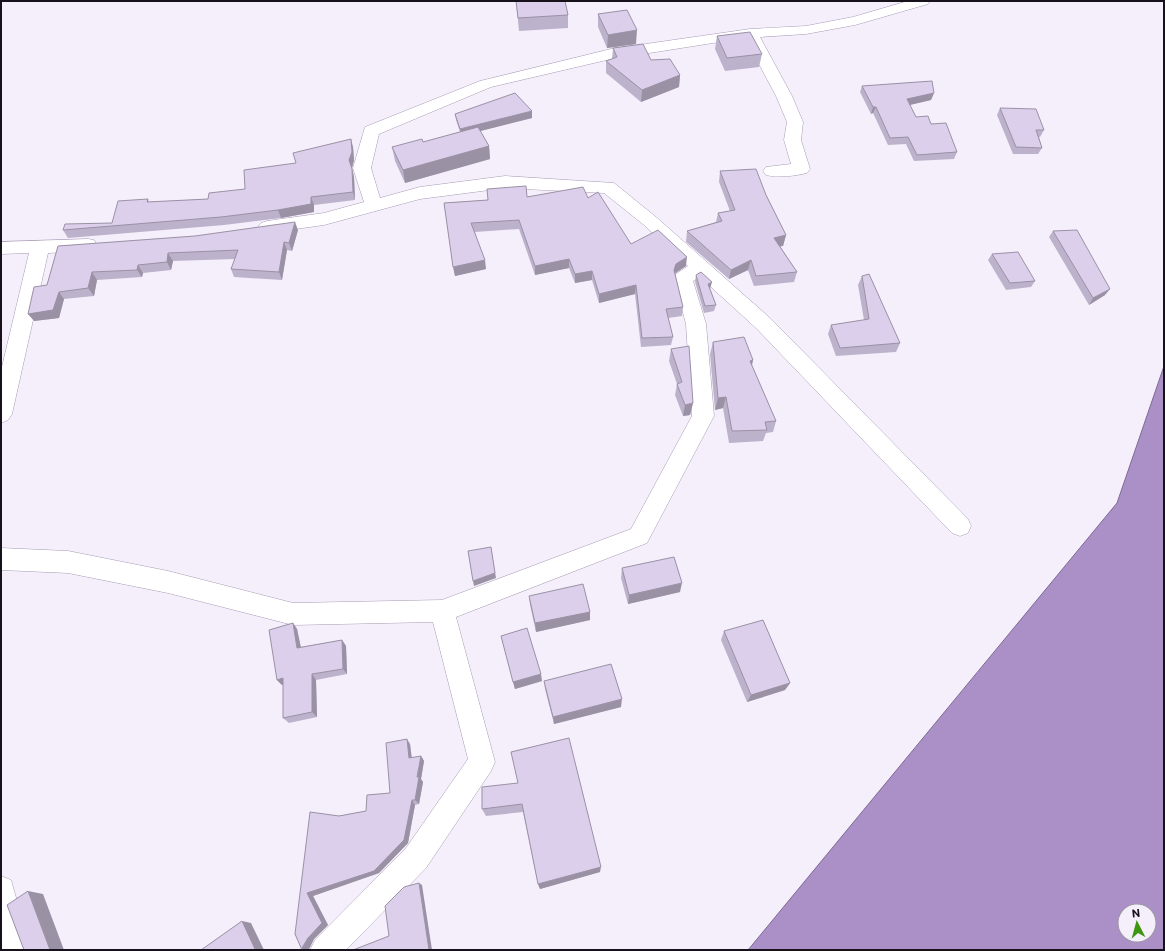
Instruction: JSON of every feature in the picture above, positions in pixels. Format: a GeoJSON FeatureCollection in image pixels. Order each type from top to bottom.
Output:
{"type":"FeatureCollection","features":[{"type":"Feature","properties":{"kind":"street"},"geometry":{"type":"LineString","coordinates":[[374,205],[362,168],[371,131],[486,84],[611,54],[750,33],[806,30],[855,21],[923,1]]}},
{"type":"Feature","properties":{"kind":"street"},"geometry":{"type":"LineString","coordinates":[[750,33],[784,96],[795,122],[791,130],[792,140],[801,169],[772,171]]}},
{"type":"Feature","properties":{"kind":"street"},"geometry":{"type":"LineString","coordinates":[[246,230],[324,219],[420,193],[504,182],[608,188],[650,221],[763,323],[960,526]]}},
{"type":"Feature","properties":{"kind":"street"},"geometry":{"type":"LineString","coordinates":[[1,248],[40,248],[107,244]]}},
{"type":"Feature","properties":{"kind":"street"},"geometry":{"type":"LineString","coordinates":[[1,414],[40,248]]}},
{"type":"Feature","properties":{"kind":"street"},"geometry":{"type":"LineString","coordinates":[[1,559],[68,562],[168,582],[293,614],[442,611],[639,536],[703,416],[696,324],[683,278],[700,267]]}},
{"type":"Feature","properties":{"kind":"street"},"geometry":{"type":"LineString","coordinates":[[325,950],[416,858],[482,762],[442,611]]}},
{"type":"Feature","properties":{"kind":"street"},"geometry":{"type":"LineString","coordinates":[[1,890],[16,950]]}},
{"type":"Feature","properties":{"kind":"shaded area"},"geometry":{"type":"Polygon","coordinates":[[[1164,366],[1164,950],[748,950],[1117,503],[1164,366]]]}},
{"type":"Feature","properties":{"kind":"building"},"geometry":{"type":"Polygon","coordinates":[[[516,1],[565,1],[568,15],[518,18],[516,1]]]}},
{"type":"Feature","properties":{"kind":"building"},"geometry":{"type":"Polygon","coordinates":[[[627,10],[637,30],[608,35],[598,14],[627,10]]]}},
{"type":"Feature","properties":{"kind":"building"},"geometry":{"type":"Polygon","coordinates":[[[750,32],[762,54],[727,58],[717,36],[750,32]]]}},
{"type":"Feature","properties":{"kind":"building"},"geometry":{"type":"Polygon","coordinates":[[[643,44],[651,60],[670,59],[680,75],[642,90],[606,61],[617,57],[613,48],[643,44]]]}},
{"type":"Feature","properties":{"kind":"building"},"geometry":{"type":"Polygon","coordinates":[[[932,81],[934,93],[907,99],[916,117],[928,116],[931,124],[946,123],[957,152],[917,155],[908,137],[890,138],[876,107],[873,107],[862,86],[932,81]]]}},
{"type":"Feature","properties":{"kind":"building"},"geometry":{"type":"Polygon","coordinates":[[[515,93],[532,111],[460,129],[455,114],[515,93]]]}},
{"type":"Feature","properties":{"kind":"building"},"geometry":{"type":"Polygon","coordinates":[[[1000,108],[1036,109],[1044,130],[1036,130],[1042,148],[1016,147],[1000,108]]]}},
{"type":"Feature","properties":{"kind":"building"},"geometry":{"type":"Polygon","coordinates":[[[478,127],[489,146],[403,170],[392,147],[422,139],[423,142],[478,127]]]}},
{"type":"Feature","properties":{"kind":"building"},"geometry":{"type":"Polygon","coordinates":[[[351,139],[352,152],[349,160],[352,169],[353,192],[311,197],[311,204],[278,210],[221,217],[63,230],[65,224],[112,223],[118,201],[148,199],[147,202],[208,199],[209,193],[245,189],[244,170],[296,163],[293,153],[351,139]]]}},
{"type":"Feature","properties":{"kind":"building"},"geometry":{"type":"Polygon","coordinates":[[[756,169],[766,195],[786,235],[774,238],[797,272],[756,276],[751,260],[731,270],[687,231],[722,221],[718,213],[735,210],[720,171],[756,169]]]}},
{"type":"Feature","properties":{"kind":"building"},"geometry":{"type":"Polygon","coordinates":[[[526,186],[527,197],[583,187],[588,198],[598,192],[631,244],[658,230],[687,257],[676,264],[674,270],[683,307],[666,309],[673,337],[642,338],[636,285],[599,294],[592,271],[575,274],[569,259],[535,266],[519,220],[471,223],[485,260],[453,267],[444,203],[488,200],[487,189],[526,186]]]}},
{"type":"Feature","properties":{"kind":"building"},"geometry":{"type":"Polygon","coordinates":[[[295,222],[289,243],[284,242],[279,272],[231,269],[238,250],[168,253],[167,262],[138,265],[137,270],[92,272],[88,288],[59,292],[53,310],[28,314],[34,287],[47,285],[58,246],[195,236],[295,222]]]}},
{"type":"Feature","properties":{"kind":"building"},"geometry":{"type":"Polygon","coordinates":[[[1077,230],[1110,289],[1093,298],[1053,231],[1077,230]]]}},
{"type":"Feature","properties":{"kind":"building"},"geometry":{"type":"Polygon","coordinates":[[[1018,252],[1035,281],[1010,283],[992,254],[1018,252]]]}},
{"type":"Feature","properties":{"kind":"building"},"geometry":{"type":"Polygon","coordinates":[[[701,272],[712,282],[708,284],[716,305],[705,306],[696,275],[701,272]]]}},
{"type":"Feature","properties":{"kind":"building"},"geometry":{"type":"Polygon","coordinates":[[[869,274],[900,343],[840,348],[831,325],[869,319],[862,276],[869,274]]]}},
{"type":"Feature","properties":{"kind":"building"},"geometry":{"type":"Polygon","coordinates":[[[744,337],[753,360],[750,361],[776,421],[765,422],[767,430],[732,431],[726,397],[718,398],[713,342],[744,337]]]}},
{"type":"Feature","properties":{"kind":"building"},"geometry":{"type":"Polygon","coordinates":[[[689,346],[693,403],[685,405],[677,384],[682,382],[671,349],[689,346]]]}},
{"type":"Feature","properties":{"kind":"building"},"geometry":{"type":"Polygon","coordinates":[[[491,547],[495,573],[473,581],[468,551],[491,547]]]}},
{"type":"Feature","properties":{"kind":"building"},"geometry":{"type":"Polygon","coordinates":[[[674,557],[682,583],[629,595],[622,568],[674,557]]]}},
{"type":"Feature","properties":{"kind":"building"},"geometry":{"type":"Polygon","coordinates":[[[583,584],[590,612],[535,623],[529,596],[583,584]]]}},
{"type":"Feature","properties":{"kind":"building"},"geometry":{"type":"Polygon","coordinates":[[[763,620],[790,683],[751,695],[724,631],[763,620]]]}},
{"type":"Feature","properties":{"kind":"building"},"geometry":{"type":"Polygon","coordinates":[[[293,623],[297,648],[342,640],[343,669],[312,674],[312,712],[283,718],[283,678],[277,680],[269,630],[293,623]]]}},
{"type":"Feature","properties":{"kind":"building"},"geometry":{"type":"Polygon","coordinates":[[[527,628],[541,674],[513,682],[501,636],[527,628]]]}},
{"type":"Feature","properties":{"kind":"building"},"geometry":{"type":"Polygon","coordinates":[[[611,664],[622,699],[553,717],[544,681],[611,664]]]}},
{"type":"Feature","properties":{"kind":"building"},"geometry":{"type":"Polygon","coordinates":[[[569,738],[601,867],[538,884],[522,804],[482,809],[482,787],[518,783],[511,752],[569,738]]]}},
{"type":"Feature","properties":{"kind":"building"},"geometry":{"type":"Polygon","coordinates":[[[407,739],[409,758],[421,756],[415,800],[412,800],[404,840],[374,871],[307,893],[322,923],[308,938],[302,948],[305,950],[302,950],[295,934],[310,812],[339,816],[366,811],[367,795],[390,793],[386,743],[407,739]]]}},
{"type":"Feature","properties":{"kind":"building"},"geometry":{"type":"Polygon","coordinates":[[[419,883],[429,950],[353,950],[389,936],[385,906],[404,887],[419,883]]]}},
{"type":"Feature","properties":{"kind":"building"},"geometry":{"type":"Polygon","coordinates":[[[28,891],[50,950],[24,950],[7,905],[28,891]]]}},
{"type":"Feature","properties":{"kind":"building"},"geometry":{"type":"Polygon","coordinates":[[[242,921],[255,949],[201,950],[242,921]]]}}]}
